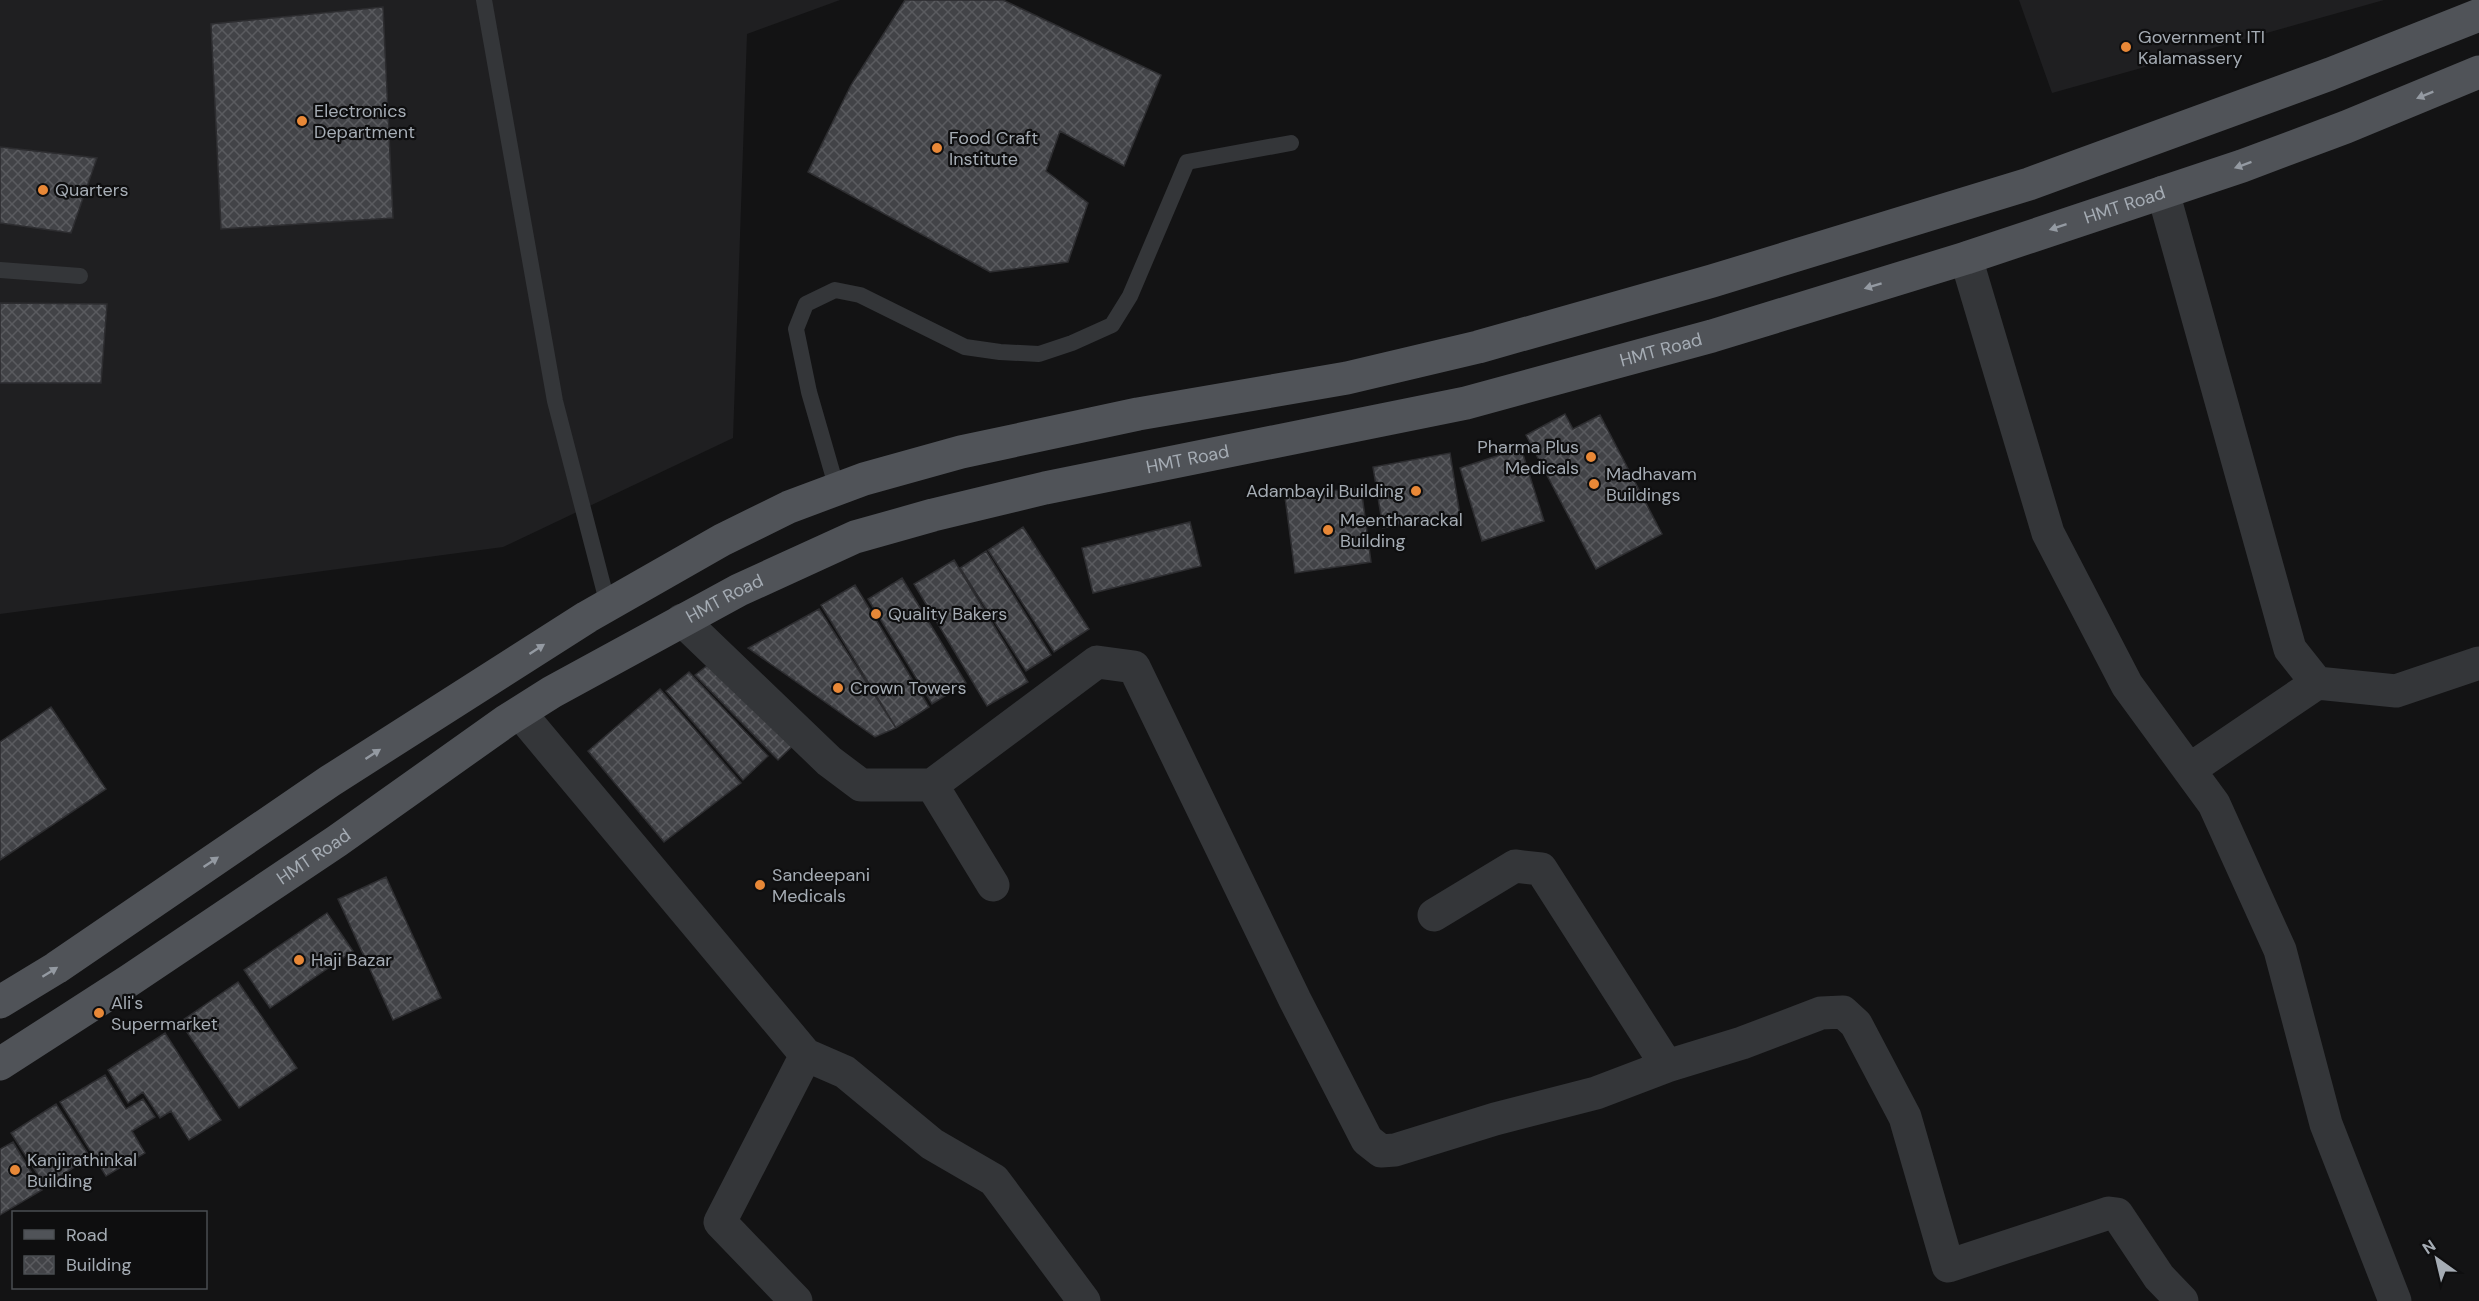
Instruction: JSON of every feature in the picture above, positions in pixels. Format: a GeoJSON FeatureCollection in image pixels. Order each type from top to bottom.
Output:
{"type":"FeatureCollection","features":[{"type":"Feature","properties":{"kind":"main road"},"geometry":{"type":"LineString","coordinates":[[0,1002],[56,968],[330,781],[608,605],[722,540],[789,507],[864,479],[961,452],[1138,414],[1358,376],[1478,346],[1712,281],[2029,184],[2330,74],[2479,15]]}},
{"type":"Feature","properties":{"kind":"main road","name":"HMT Road"},"geometry":{"type":"LineString","coordinates":[[0,1064],[317,854],[520,713],[595,667],[739,590],[855,537],[933,515],[1045,488],[1466,403],[1712,336],[1966,258],[2242,166],[2346,127],[2479,72]]}},
{"type":"Feature","properties":{"kind":"street"},"geometry":{"type":"LineString","coordinates":[[2163,192],[2290,649],[2317,683]]}},
{"type":"Feature","properties":{"kind":"street"},"geometry":{"type":"LineString","coordinates":[[1966,258],[2048,533],[2127,685],[2214,804],[2280,950],[2326,1124],[2395,1301]]}},
{"type":"Feature","properties":{"kind":"street"},"geometry":{"type":"LineString","coordinates":[[682,620],[830,761],[861,785],[932,785],[1097,662],[1134,667],[1295,1000],[1366,1140],[1381,1151],[1395,1150],[1495,1119],[1596,1093],[1666,1066],[1742,1044],[1821,1013],[1843,1012],[1856,1024],[1905,1117],[1948,1266],[2109,1213],[2117,1214],[2159,1277],[2182,1301]]}},
{"type":"Feature","properties":{"kind":"street"},"geometry":{"type":"LineString","coordinates":[[2189,770],[2317,683],[2396,691],[2479,663]]}},
{"type":"Feature","properties":{"kind":"street"},"geometry":{"type":"LineString","coordinates":[[520,713],[806,1055],[845,1072],[932,1143],[994,1180],[1084,1301]]}},
{"type":"Feature","properties":{"kind":"street"},"geometry":{"type":"LineString","coordinates":[[932,785],[993,885]]}},
{"type":"Feature","properties":{"kind":"street"},"geometry":{"type":"LineString","coordinates":[[1434,915],[1515,866],[1541,869],[1666,1066]]}},
{"type":"Feature","properties":{"kind":"street"},"geometry":{"type":"LineString","coordinates":[[796,1301],[720,1222],[806,1055]]}},
{"type":"Feature","properties":{"kind":"lane"},"geometry":{"type":"LineString","coordinates":[[484,0],[555,401],[608,605]]}},
{"type":"Feature","properties":{"kind":"lane"},"geometry":{"type":"LineString","coordinates":[[837,489],[809,392],[796,329],[806,304],[835,290],[860,295],[965,347],[1040,354],[1112,325],[1130,296],[1187,162],[1291,143]]}},
{"type":"Feature","properties":{"kind":"lane"},"geometry":{"type":"LineString","coordinates":[[0,270],[80,276]]}},
{"type":"Feature","properties":{"kind":"shaded area"},"geometry":{"type":"Polygon","coordinates":[[[0,0],[840,0],[747,34],[733,438],[503,547],[0,614],[0,0]]]}},
{"type":"Feature","properties":{"kind":"shaded area","name":"Government ITI Kalamassery"},"geometry":{"type":"Polygon","coordinates":[[[2019,0],[2384,0],[2052,93],[2019,0]]]}},
{"type":"Feature","properties":{"kind":"building","name":"Food Craft Institute"},"geometry":{"type":"Polygon","coordinates":[[[905,0],[1003,0],[1161,75],[1124,166],[1060,131],[1046,171],[1088,203],[1068,262],[990,272],[808,172],[851,85],[905,0]]]}},
{"type":"Feature","properties":{"kind":"building","name":"Electronics Department"},"geometry":{"type":"Polygon","coordinates":[[[383,7],[393,218],[221,229],[211,24],[383,7]]]}},
{"type":"Feature","properties":{"kind":"building","name":"Quarters"},"geometry":{"type":"Polygon","coordinates":[[[0,147],[97,158],[71,233],[0,223],[0,147]]]}},
{"type":"Feature","properties":{"kind":"building"},"geometry":{"type":"Polygon","coordinates":[[[0,303],[107,304],[101,383],[0,383],[0,303]]]}},
{"type":"Feature","properties":{"kind":"building","name":"Madhavam Buildings"},"geometry":{"type":"Polygon","coordinates":[[[1565,414],[1573,429],[1600,415],[1662,534],[1596,569],[1526,435],[1565,414]]]}},
{"type":"Feature","properties":{"kind":"building"},"geometry":{"type":"Polygon","coordinates":[[[1521,448],[1544,521],[1482,541],[1460,468],[1521,448]]]}},
{"type":"Feature","properties":{"kind":"building","name":"Adambayil Building"},"geometry":{"type":"Polygon","coordinates":[[[1450,453],[1460,515],[1383,528],[1373,467],[1450,453]]]}},
{"type":"Feature","properties":{"kind":"building","name":"Meentharackal Building"},"geometry":{"type":"Polygon","coordinates":[[[1361,487],[1371,562],[1295,573],[1285,497],[1361,487]]]}},
{"type":"Feature","properties":{"kind":"building"},"geometry":{"type":"Polygon","coordinates":[[[1190,522],[1201,566],[1093,593],[1082,548],[1190,522]]]}},
{"type":"Feature","properties":{"kind":"building"},"geometry":{"type":"Polygon","coordinates":[[[1023,527],[1089,629],[1054,652],[988,550],[1023,527]]]}},
{"type":"Feature","properties":{"kind":"building"},"geometry":{"type":"Polygon","coordinates":[[[986,551],[1051,655],[1026,671],[960,568],[986,551]]]}},
{"type":"Feature","properties":{"kind":"building"},"geometry":{"type":"Polygon","coordinates":[[[954,560],[1028,682],[987,706],[914,584],[954,560]]]}},
{"type":"Feature","properties":{"kind":"building"},"geometry":{"type":"Polygon","coordinates":[[[902,578],[966,683],[932,704],[868,599],[902,578]]]}},
{"type":"Feature","properties":{"kind":"building"},"geometry":{"type":"Polygon","coordinates":[[[855,585],[929,707],[896,728],[821,605],[855,585]]]}},
{"type":"Feature","properties":{"kind":"building","name":"Crown Towers"},"geometry":{"type":"Polygon","coordinates":[[[819,609],[896,728],[875,737],[748,648],[819,609]]]}},
{"type":"Feature","properties":{"kind":"building"},"geometry":{"type":"Polygon","coordinates":[[[717,658],[802,737],[778,760],[695,675],[717,658]]]}},
{"type":"Feature","properties":{"kind":"building"},"geometry":{"type":"Polygon","coordinates":[[[689,672],[768,756],[743,780],[666,691],[689,672]]]}},
{"type":"Feature","properties":{"kind":"building"},"geometry":{"type":"Polygon","coordinates":[[[660,689],[741,783],[664,842],[588,751],[660,689]]]}},
{"type":"Feature","properties":{"kind":"building"},"geometry":{"type":"Polygon","coordinates":[[[51,707],[106,789],[0,860],[0,742],[51,707]]]}},
{"type":"Feature","properties":{"kind":"building"},"geometry":{"type":"Polygon","coordinates":[[[386,877],[441,998],[393,1020],[338,899],[386,877]]]}},
{"type":"Feature","properties":{"kind":"building","name":"Haji Bazar"},"geometry":{"type":"Polygon","coordinates":[[[327,913],[353,951],[270,1008],[244,970],[327,913]]]}},
{"type":"Feature","properties":{"kind":"building"},"geometry":{"type":"Polygon","coordinates":[[[238,982],[297,1068],[239,1108],[180,1022],[238,982]]]}},
{"type":"Feature","properties":{"kind":"building"},"geometry":{"type":"Polygon","coordinates":[[[165,1033],[221,1120],[189,1140],[171,1111],[160,1118],[143,1092],[128,1103],[108,1070],[165,1033]]]}},
{"type":"Feature","properties":{"kind":"building"},"geometry":{"type":"Polygon","coordinates":[[[105,1075],[126,1109],[143,1099],[155,1117],[132,1131],[145,1153],[106,1176],[60,1102],[105,1075]]]}},
{"type":"Feature","properties":{"kind":"building"},"geometry":{"type":"Polygon","coordinates":[[[56,1104],[90,1157],[45,1186],[11,1133],[56,1104]]]}},
{"type":"Feature","properties":{"kind":"building","name":"Kanjirathinkal Building"},"geometry":{"type":"Polygon","coordinates":[[[13,1142],[42,1190],[0,1215],[0,1149],[13,1142]]]}},
{"type":"Feature","properties":{"kind":"place","name":"Government ITI Kalamassery"},"geometry":{"type":"Point","coordinates":[2126,47]}},
{"type":"Feature","properties":{"kind":"place","name":"Electronics Department"},"geometry":{"type":"Point","coordinates":[302,121]}},
{"type":"Feature","properties":{"kind":"place","name":"Food Craft Institute"},"geometry":{"type":"Point","coordinates":[937,148]}},
{"type":"Feature","properties":{"kind":"place","name":"Quarters"},"geometry":{"type":"Point","coordinates":[43,190]}},
{"type":"Feature","properties":{"kind":"place","name":"Pharma Plus Medicals"},"geometry":{"type":"Point","coordinates":[1591,457]}},
{"type":"Feature","properties":{"kind":"place","name":"Madhavam Buildings"},"geometry":{"type":"Point","coordinates":[1594,484]}},
{"type":"Feature","properties":{"kind":"place","name":"Adambayil Building"},"geometry":{"type":"Point","coordinates":[1416,491]}},
{"type":"Feature","properties":{"kind":"place","name":"Meentharackal Building"},"geometry":{"type":"Point","coordinates":[1328,530]}},
{"type":"Feature","properties":{"kind":"place","name":"Quality Bakers"},"geometry":{"type":"Point","coordinates":[876,614]}},
{"type":"Feature","properties":{"kind":"place","name":"Crown Towers"},"geometry":{"type":"Point","coordinates":[838,688]}},
{"type":"Feature","properties":{"kind":"place","name":"Sandeepani Medicals"},"geometry":{"type":"Point","coordinates":[760,885]}},
{"type":"Feature","properties":{"kind":"place","name":"Haji Bazar"},"geometry":{"type":"Point","coordinates":[299,960]}},
{"type":"Feature","properties":{"kind":"place","name":"Ali's Supermarket"},"geometry":{"type":"Point","coordinates":[99,1013]}},
{"type":"Feature","properties":{"kind":"place","name":"Kanjirathinkal Building"},"geometry":{"type":"Point","coordinates":[15,1170]}}]}
